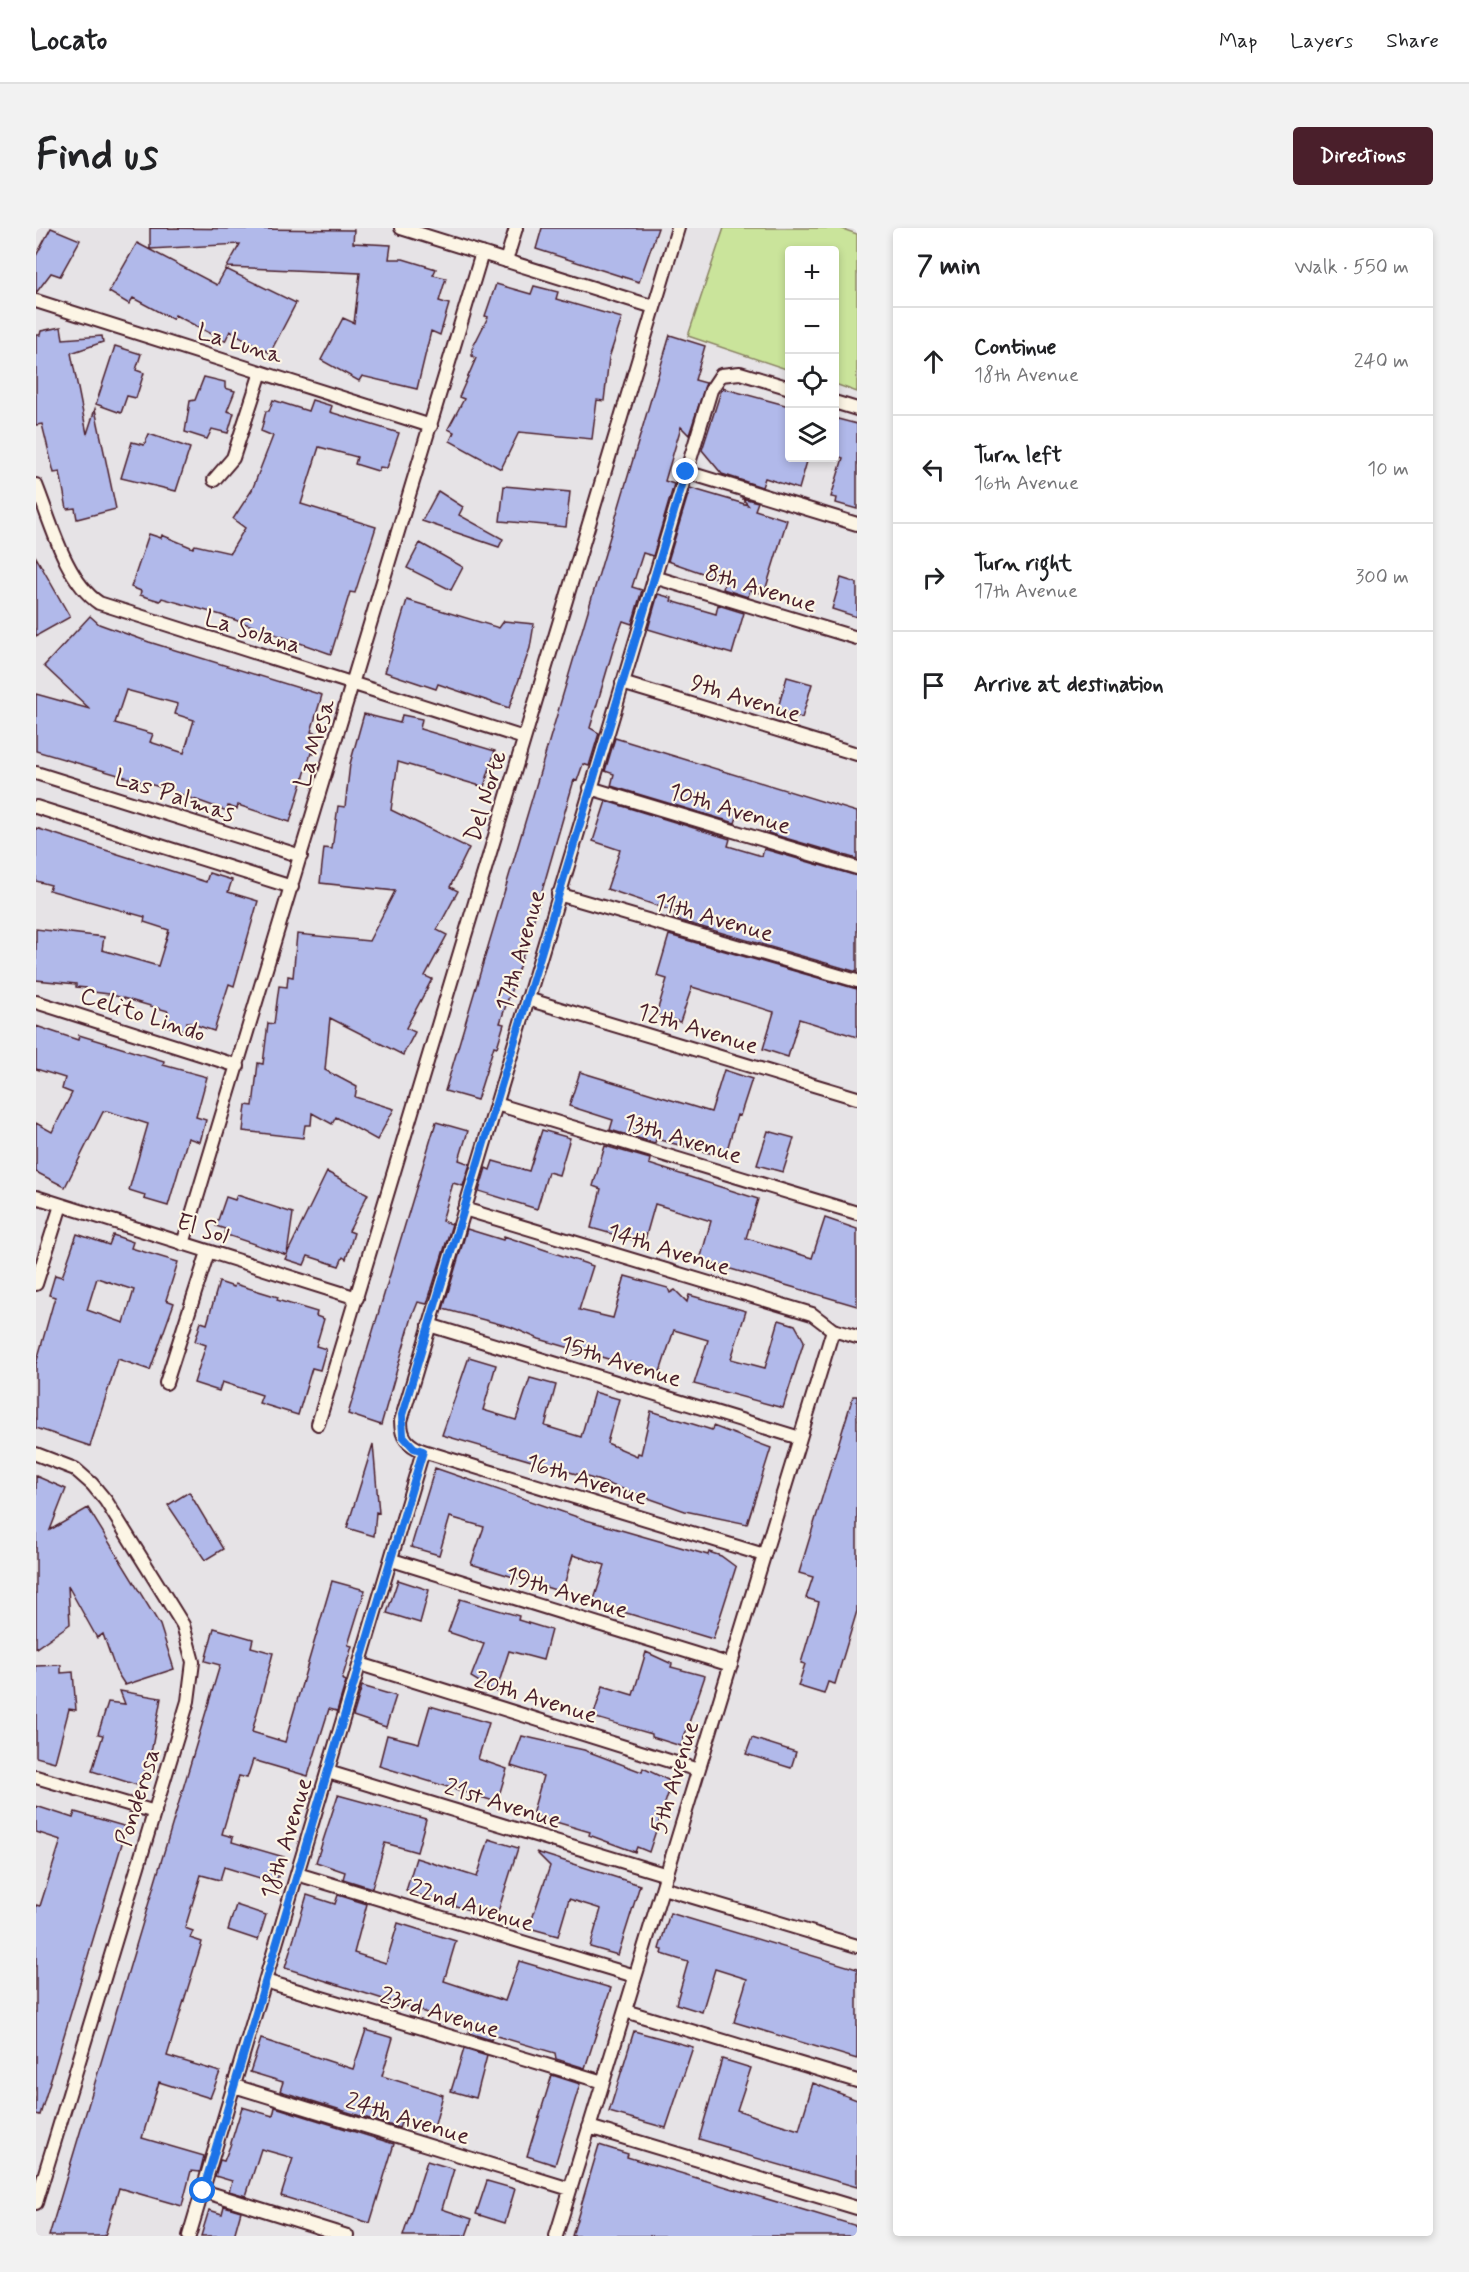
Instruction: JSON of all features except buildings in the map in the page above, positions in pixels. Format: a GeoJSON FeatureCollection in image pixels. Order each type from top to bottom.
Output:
{"type":"FeatureCollection","features":[{"type":"Feature","properties":{"kind":"lane"},"geometry":{"type":"LineString","coordinates":[[401,228],[654,307]]}},
{"type":"Feature","properties":{"kind":"lane"},"geometry":{"type":"LineString","coordinates":[[506,261],[516,228]]}},
{"type":"Feature","properties":{"kind":"lane","name":"Del Norte"},"geometry":{"type":"LineString","coordinates":[[318,1424],[678,228]]}},
{"type":"Feature","properties":{"kind":"lane","name":"La Mesa"},"geometry":{"type":"LineString","coordinates":[[183,1244],[302,856],[482,253]]}},
{"type":"Feature","properties":{"kind":"lane","name":"La Luna"},"geometry":{"type":"LineString","coordinates":[[36,301],[431,426]]}},
{"type":"Feature","properties":{"kind":"lane"},"geometry":{"type":"LineString","coordinates":[[214,480],[233,458],[261,372]]}},
{"type":"Feature","properties":{"kind":"lane","name":"17th Avenue"},"geometry":{"type":"LineString","coordinates":[[403,1436],[402,1415],[711,390],[721,375],[740,373],[785,387]]}},
{"type":"Feature","properties":{"kind":"lane"},"geometry":{"type":"LineString","coordinates":[[839,404],[857,409]]}},
{"type":"Feature","properties":{"kind":"lane"},"geometry":{"type":"LineString","coordinates":[[686,472],[857,524]]}},
{"type":"Feature","properties":{"kind":"lane","name":"La Solana"},"geometry":{"type":"LineString","coordinates":[[36,485],[74,577],[88,595],[99,603],[524,738]]}},
{"type":"Feature","properties":{"kind":"lane","name":"8th Avenue"},"geometry":{"type":"LineString","coordinates":[[654,577],[857,638]]}},
{"type":"Feature","properties":{"kind":"lane","name":"9th Avenue"},"geometry":{"type":"LineString","coordinates":[[622,683],[857,754]]}},
{"type":"Feature","properties":{"kind":"lane","name":"Las Palmas"},"geometry":{"type":"LineString","coordinates":[[36,773],[302,856]]}},
{"type":"Feature","properties":{"kind":"lane","name":"10th Avenue"},"geometry":{"type":"LineString","coordinates":[[590,788],[857,868]]}},
{"type":"Feature","properties":{"kind":"lane"},"geometry":{"type":"LineString","coordinates":[[36,807],[292,887]]}},
{"type":"Feature","properties":{"kind":"lane","name":"11th Avenue"},"geometry":{"type":"LineString","coordinates":[[558,894],[857,981]]}},
{"type":"Feature","properties":{"kind":"lane","name":"12th Avenue"},"geometry":{"type":"LineString","coordinates":[[527,999],[857,1098]]}},
{"type":"Feature","properties":{"kind":"lane","name":"Celito Lindo"},"geometry":{"type":"LineString","coordinates":[[36,1002],[238,1066]]}},
{"type":"Feature","properties":{"kind":"lane","name":"13th Avenue"},"geometry":{"type":"LineString","coordinates":[[496,1104],[857,1213]]}},
{"type":"Feature","properties":{"kind":"lane","name":"El Sol"},"geometry":{"type":"LineString","coordinates":[[36,1197],[357,1298]]}},
{"type":"Feature","properties":{"kind":"lane"},"geometry":{"type":"LineString","coordinates":[[36,1284],[61,1205]]}},
{"type":"Feature","properties":{"kind":"lane","name":"14th Avenue"},"geometry":{"type":"LineString","coordinates":[[465,1209],[812,1314],[833,1330],[857,1337]]}},
{"type":"Feature","properties":{"kind":"lane"},"geometry":{"type":"LineString","coordinates":[[166,1383],[208,1252]]}},
{"type":"Feature","properties":{"kind":"lane","name":"15th Avenue"},"geometry":{"type":"LineString","coordinates":[[429,1325],[800,1438]]}},
{"type":"Feature","properties":{"kind":"lane","name":"5th Avenue"},"geometry":{"type":"LineString","coordinates":[[556,2236],[833,1330]]}},
{"type":"Feature","properties":{"kind":"lane","name":"16th Avenue"},"geometry":{"type":"LineString","coordinates":[[403,1436],[414,1448],[423,1451],[764,1555]]}},
{"type":"Feature","properties":{"kind":"lane","name":"18th Avenue"},"geometry":{"type":"LineString","coordinates":[[189,2236],[423,1451]]}},
{"type":"Feature","properties":{"kind":"lane","name":"Ponderosa"},"geometry":{"type":"LineString","coordinates":[[36,1454],[75,1469],[106,1501],[187,1636],[193,1662],[191,1688],[36,2203]]}},
{"type":"Feature","properties":{"kind":"lane","name":"19th Avenue"},"geometry":{"type":"LineString","coordinates":[[392,1560],[731,1665]]}},
{"type":"Feature","properties":{"kind":"lane","name":"20th Avenue"},"geometry":{"type":"LineString","coordinates":[[360,1664],[699,1770]]}},
{"type":"Feature","properties":{"kind":"lane","name":"21st Avenue"},"geometry":{"type":"LineString","coordinates":[[328,1772],[666,1875]]}},
{"type":"Feature","properties":{"kind":"lane"},"geometry":{"type":"LineString","coordinates":[[36,1777],[155,1812]]}},
{"type":"Feature","properties":{"kind":"lane","name":"22nd Avenue"},"geometry":{"type":"LineString","coordinates":[[297,1874],[635,1976]]}},
{"type":"Feature","properties":{"kind":"lane"},"geometry":{"type":"LineString","coordinates":[[663,1887],[857,1946]]}},
{"type":"Feature","properties":{"kind":"lane","name":"23rd Avenue"},"geometry":{"type":"LineString","coordinates":[[265,1982],[603,2082]]}},
{"type":"Feature","properties":{"kind":"lane"},"geometry":{"type":"LineString","coordinates":[[625,2010],[857,2081]]}},
{"type":"Feature","properties":{"kind":"lane","name":"24th Avenue"},"geometry":{"type":"LineString","coordinates":[[234,2086],[570,2189]]}},
{"type":"Feature","properties":{"kind":"lane"},"geometry":{"type":"LineString","coordinates":[[589,2127],[857,2208]]}},
{"type":"Feature","properties":{"kind":"lane"},"geometry":{"type":"LineString","coordinates":[[203,2191],[347,2236]]}},
{"type":"Feature","properties":{"kind":"green space"},"geometry":{"type":"Polygon","coordinates":[[[724,228],[840,228],[857,234],[857,392],[839,385],[839,246],[785,246],[785,369],[688,336],[724,228]]]}},
{"type":"Feature","properties":{"kind":"route"},"geometry":{"type":"LineString","coordinates":[[203,2191],[423,1451],[407,1443],[400,1421],[686,472]]}}]}
